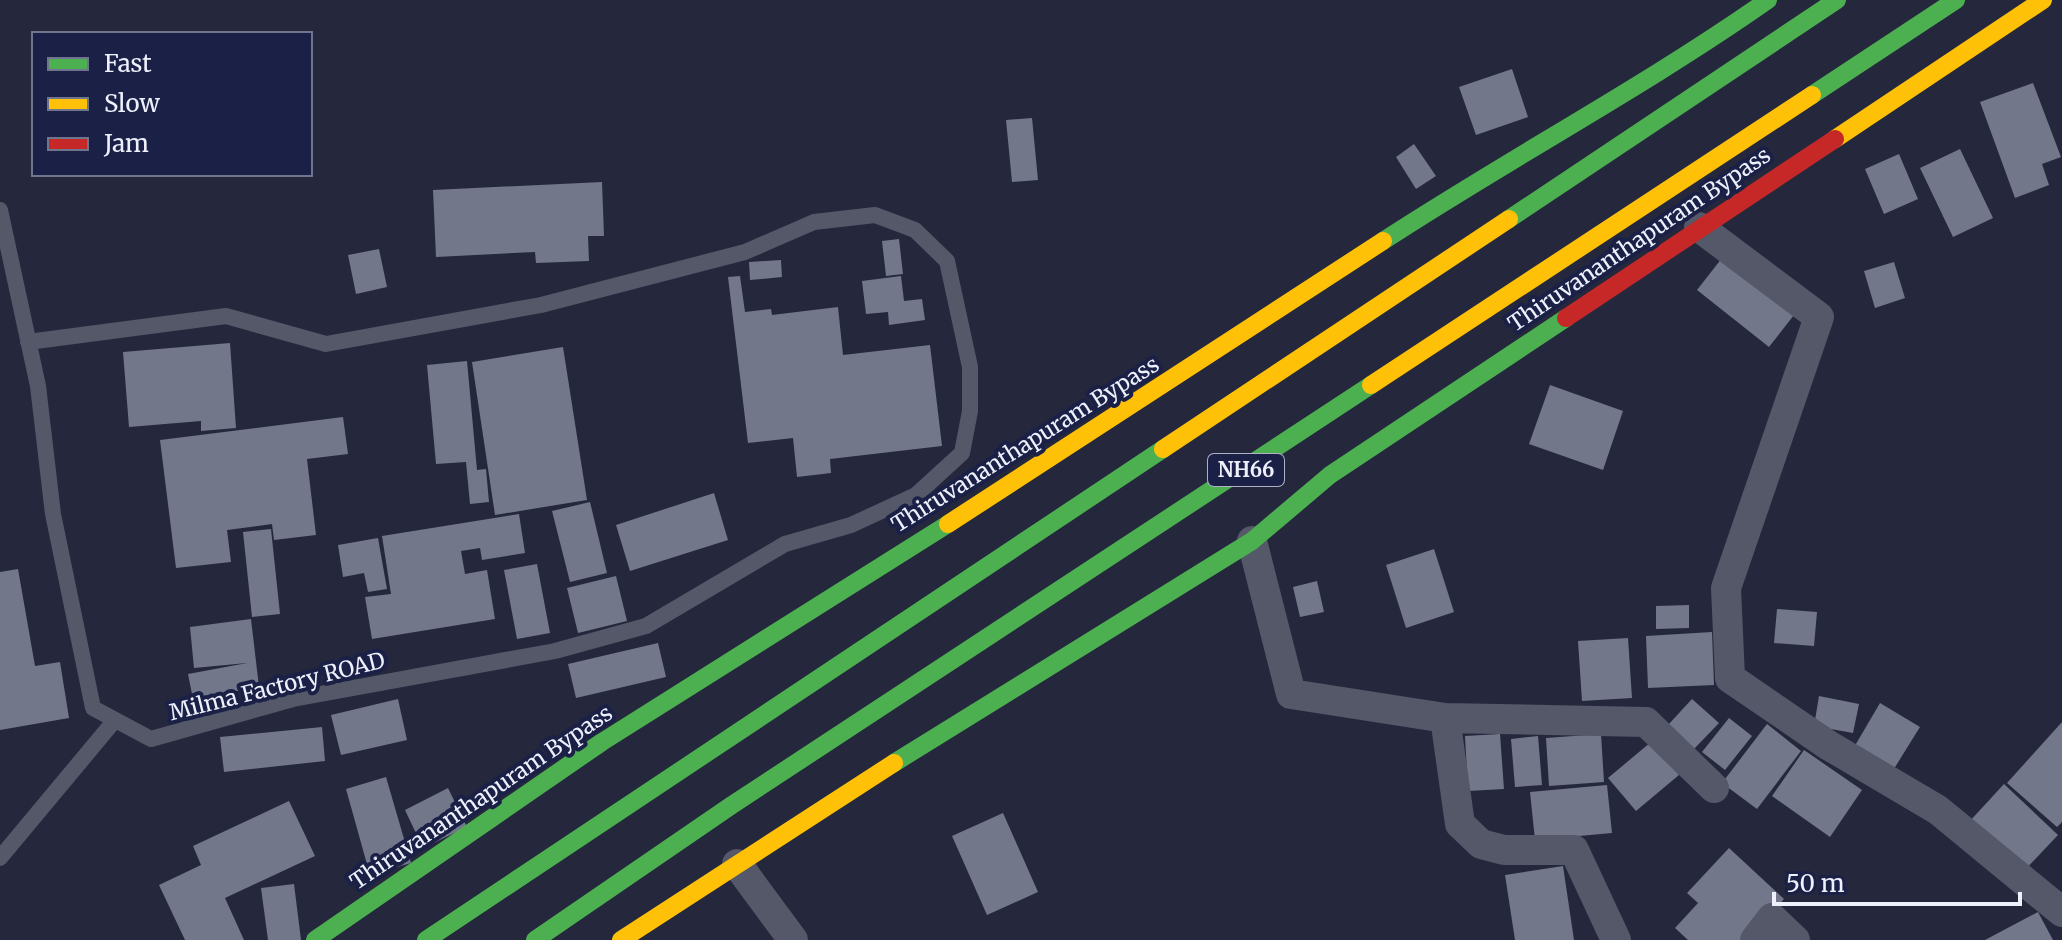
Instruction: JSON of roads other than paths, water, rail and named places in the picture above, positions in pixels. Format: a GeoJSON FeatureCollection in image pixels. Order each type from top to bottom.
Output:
{"type":"FeatureCollection","features":[{"type":"Feature","properties":{"kind":"main road","name":"Thiruvananthapuram Bypass"},"geometry":{"type":"LineString","coordinates":[[315,940],[602,742],[1101,427],[1480,178],[1687,57],[1768,0]]}},
{"type":"Feature","properties":{"kind":"main road","name":"NH66"},"geometry":{"type":"LineString","coordinates":[[426,940],[1837,0]]}},
{"type":"Feature","properties":{"kind":"main road","name":"Thiruvananthapuram Bypass"},"geometry":{"type":"LineString","coordinates":[[535,940],[732,805],[1956,0]]}},
{"type":"Feature","properties":{"kind":"main road","name":"Thiruvananthapuram Bypass"},"geometry":{"type":"LineString","coordinates":[[621,940],[1252,541],[1330,475],[2043,0]]}},
{"type":"Feature","properties":{"kind":"street"},"geometry":{"type":"LineString","coordinates":[[1699,227],[1819,317],[1726,588],[1730,678],[1828,745],[1938,810],[2062,912]]}},
{"type":"Feature","properties":{"kind":"street"},"geometry":{"type":"LineString","coordinates":[[1252,541],[1291,694],[1445,718],[1646,722],[1714,788]]}},
{"type":"Feature","properties":{"kind":"street"},"geometry":{"type":"LineString","coordinates":[[1445,718],[1460,824],[1481,844],[1504,850],[1574,850],[1616,940]]}},
{"type":"Feature","properties":{"kind":"street"},"geometry":{"type":"LineString","coordinates":[[737,864],[793,940]]}},
{"type":"Feature","properties":{"kind":"street"},"geometry":{"type":"LineString","coordinates":[[1755,940],[1772,918],[1795,940]]}},
{"type":"Feature","properties":{"kind":"lane","name":"Milma Factory ROAD"},"geometry":{"type":"LineString","coordinates":[[0,210],[28,342],[53,514],[93,708],[151,739],[293,699],[555,651],[646,626],[785,544],[851,525],[916,495],[962,453],[970,411],[970,367],[947,261],[915,230],[875,215],[814,222],[745,252],[541,305],[326,344],[226,316],[28,342]]}},
{"type":"Feature","properties":{"kind":"lane"},"geometry":{"type":"LineString","coordinates":[[0,858],[115,720]]}}]}
